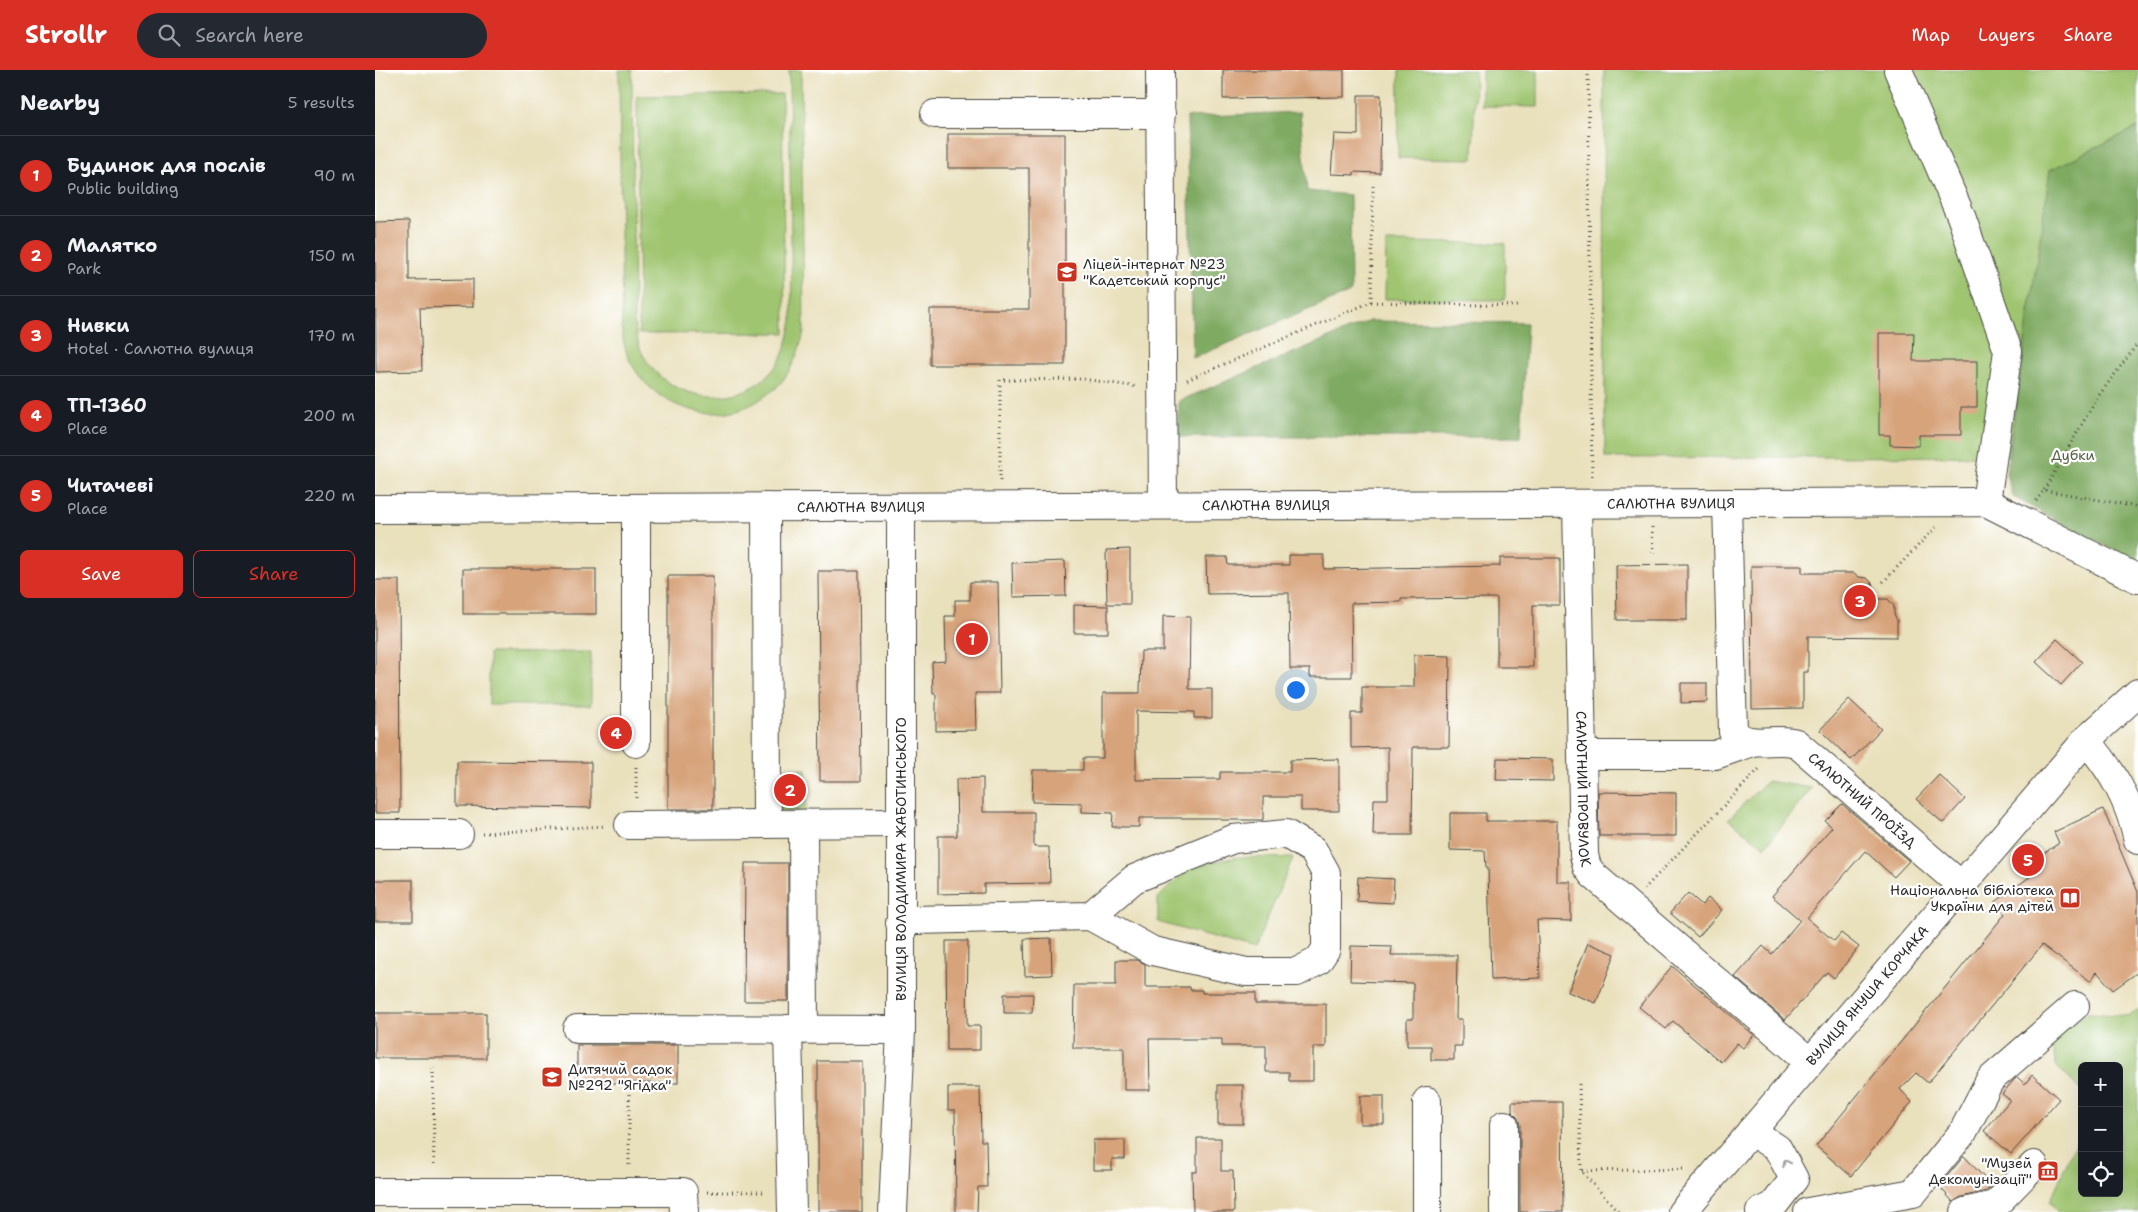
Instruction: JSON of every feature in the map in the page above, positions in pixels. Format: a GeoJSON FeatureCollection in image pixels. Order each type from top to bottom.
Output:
{"type":"FeatureCollection","features":[{"type":"Feature","properties":{"kind":"street"},"geometry":{"type":"LineString","coordinates":[[1160,70],[1163,505]]}},
{"type":"Feature","properties":{"kind":"street"},"geometry":{"type":"LineString","coordinates":[[1898,70],[1961,216],[2008,351],[1986,502]]}},
{"type":"Feature","properties":{"kind":"street"},"geometry":{"type":"LineString","coordinates":[[935,114],[1161,114]]}},
{"type":"Feature","properties":{"kind":"street","name":"САЛЮТНА ВУЛИЦЯ"},"geometry":{"type":"LineString","coordinates":[[375,509],[1986,502],[2138,579]]}},
{"type":"Feature","properties":{"kind":"street"},"geometry":{"type":"LineString","coordinates":[[1727,503],[1731,723],[1733,732],[1737,737],[1752,742]]}},
{"type":"Feature","properties":{"kind":"street","name":"САЛЮТНИЙ ПРОВУЛОК"},"geometry":{"type":"LineString","coordinates":[[1584,504],[1583,755],[1584,855],[1587,867],[1593,875],[1628,906],[1810,1062]]}},
{"type":"Feature","properties":{"kind":"street"},"geometry":{"type":"LineString","coordinates":[[766,507],[767,824]]}},
{"type":"Feature","properties":{"kind":"street","name":"ВУЛИЦЯ ВОЛОДИМИРА ЖАБОТИНСЬКОГО"},"geometry":{"type":"LineString","coordinates":[[893,1212],[901,1030],[901,507]]}},
{"type":"Feature","properties":{"kind":"street"},"geometry":{"type":"LineString","coordinates":[[636,508],[636,744]]}},
{"type":"Feature","properties":{"kind":"street","name":"ВУЛИЦЯ ЯНУША КОРЧАКА"},"geometry":{"type":"LineString","coordinates":[[1682,1212],[2086,740],[2138,693]]}},
{"type":"Feature","properties":{"kind":"street"},"geometry":{"type":"LineString","coordinates":[[2086,740],[2113,773],[2134,820],[2138,840]]}},
{"type":"Feature","properties":{"kind":"street"},"geometry":{"type":"LineString","coordinates":[[1583,755],[1715,755],[1752,742],[1786,741]]}},
{"type":"Feature","properties":{"kind":"street","name":"САЛЮТНИЙ ПРОЇЗД"},"geometry":{"type":"LineString","coordinates":[[1786,741],[1796,744],[1962,886]]}},
{"type":"Feature","properties":{"kind":"street"},"geometry":{"type":"LineString","coordinates":[[633,825],[902,823]]}},
{"type":"Feature","properties":{"kind":"street"},"geometry":{"type":"LineString","coordinates":[[792,1202],[803,824]]}},
{"type":"Feature","properties":{"kind":"street"},"geometry":{"type":"LineString","coordinates":[[375,834],[459,834]]}},
{"type":"Feature","properties":{"kind":"street"},"geometry":{"type":"LineString","coordinates":[[901,922],[915,920],[1090,916],[1153,950],[1246,972],[1297,972],[1318,961],[1326,949],[1326,873],[1313,850],[1286,834],[1233,839],[1134,879],[1090,916]]}},
{"type":"Feature","properties":{"kind":"street"},"geometry":{"type":"LineString","coordinates":[[1808,1212],[1913,1193],[1963,1132],[1990,1080],[2075,1006]]}},
{"type":"Feature","properties":{"kind":"street"},"geometry":{"type":"LineString","coordinates":[[577,1029],[901,1030]]}},
{"type":"Feature","properties":{"kind":"street"},"geometry":{"type":"LineString","coordinates":[[1427,1101],[1427,1212]]}},
{"type":"Feature","properties":{"kind":"street"},"geometry":{"type":"LineString","coordinates":[[1504,1125],[1504,1212]]}},
{"type":"Feature","properties":{"kind":"street"},"geometry":{"type":"LineString","coordinates":[[1751,1131],[1778,1149],[1794,1179],[1773,1206],[1760,1212]]}},
{"type":"Feature","properties":{"kind":"street"},"geometry":{"type":"LineString","coordinates":[[1965,1212],[1995,1206],[2035,1165]]}},
{"type":"Feature","properties":{"kind":"street"},"geometry":{"type":"LineString","coordinates":[[375,1192],[629,1192],[683,1202]]}},
{"type":"Feature","properties":{"kind":"path"},"geometry":{"type":"LineString","coordinates":[[1584,504],[1589,70]]}},
{"type":"Feature","properties":{"kind":"path"},"geometry":{"type":"LineString","coordinates":[[1371,302],[1373,186]]}},
{"type":"Feature","properties":{"kind":"path"},"geometry":{"type":"LineString","coordinates":[[1000,481],[1000,380],[1083,379],[1163,390],[1371,302],[1518,306]]}},
{"type":"Feature","properties":{"kind":"path"},"geometry":{"type":"LineString","coordinates":[[2022,520],[2044,490],[2097,398],[2138,342]]}},
{"type":"Feature","properties":{"kind":"path"},"geometry":{"type":"LineString","coordinates":[[2044,490],[2138,507]]}},
{"type":"Feature","properties":{"kind":"path"},"geometry":{"type":"LineString","coordinates":[[1883,582],[1943,520]]}},
{"type":"Feature","properties":{"kind":"path"},"geometry":{"type":"LineString","coordinates":[[1652,522],[1653,554]]}},
{"type":"Feature","properties":{"kind":"path"},"geometry":{"type":"LineString","coordinates":[[1628,906],[1786,741]]}},
{"type":"Feature","properties":{"kind":"path"},"geometry":{"type":"LineString","coordinates":[[459,834],[633,825],[636,744]]}},
{"type":"Feature","properties":{"kind":"path"},"geometry":{"type":"LineString","coordinates":[[433,1068],[435,1192]]}},
{"type":"Feature","properties":{"kind":"path"},"geometry":{"type":"LineString","coordinates":[[1579,1084],[1581,1170],[1619,1212]]}},
{"type":"Feature","properties":{"kind":"path"},"geometry":{"type":"LineString","coordinates":[[629,1094],[629,1192]]}},
{"type":"Feature","properties":{"kind":"path"},"geometry":{"type":"LineString","coordinates":[[1581,1170],[1693,1169]]}},
{"type":"Feature","properties":{"kind":"path"},"geometry":{"type":"LineString","coordinates":[[683,1202],[792,1202]]}},
{"type":"Feature","properties":{"kind":"green space"},"geometry":{"type":"Polygon","coordinates":[[[619,70],[632,70],[634,322],[639,345],[650,366],[664,380],[682,390],[701,395],[720,396],[740,392],[758,384],[777,365],[789,334],[792,321],[789,70],[801,70],[804,332],[789,372],[780,384],[748,406],[729,412],[710,413],[691,410],[673,403],[656,393],[642,379],[631,363],[625,349],[622,334],[619,70]]]}},
{"type":"Feature","properties":{"kind":"green space"},"geometry":{"type":"Polygon","coordinates":[[[1399,70],[1475,70],[1473,159],[1398,158],[1399,70]]]}},
{"type":"Feature","properties":{"kind":"green space"},"geometry":{"type":"Polygon","coordinates":[[[1482,70],[1538,70],[1538,107],[1482,106],[1482,70]]]}},
{"type":"Feature","properties":{"kind":"green space"},"geometry":{"type":"Polygon","coordinates":[[[1604,70],[2138,70],[2138,127],[2050,170],[2008,456],[1605,458],[1604,70]]]}},
{"type":"Feature","properties":{"kind":"green space"},"geometry":{"type":"Polygon","coordinates":[[[782,94],[785,333],[639,334],[637,96],[782,94]]]}},
{"type":"Feature","properties":{"kind":"green space"},"geometry":{"type":"Polygon","coordinates":[[[1300,112],[1307,191],[1350,195],[1351,292],[1193,358],[1187,117],[1300,112]]]}},
{"type":"Feature","properties":{"kind":"green space","name":"Дубки"},"geometry":{"type":"Polygon","coordinates":[[[2138,127],[2138,563],[2013,497],[2006,474],[2050,170],[2138,127]]]}},
{"type":"Feature","properties":{"kind":"green space"},"geometry":{"type":"Polygon","coordinates":[[[1386,242],[1505,243],[1505,300],[1385,299],[1386,242]]]}},
{"type":"Feature","properties":{"kind":"green space"},"geometry":{"type":"Polygon","coordinates":[[[1369,321],[1527,323],[1521,437],[1179,437],[1179,401],[1369,321]]]}},
{"type":"Feature","properties":{"kind":"green space"},"geometry":{"type":"Polygon","coordinates":[[[591,652],[591,705],[489,705],[489,653],[591,652]]]}},
{"type":"Feature","properties":{"kind":"green space"},"geometry":{"type":"Polygon","coordinates":[[[774,769],[806,769],[806,812],[774,812],[774,769]]]}},
{"type":"Feature","properties":{"kind":"green space"},"geometry":{"type":"Polygon","coordinates":[[[1767,781],[1812,788],[1765,847],[1728,819],[1767,781]]]}},
{"type":"Feature","properties":{"kind":"green space"},"geometry":{"type":"Polygon","coordinates":[[[1236,857],[1293,858],[1254,950],[1158,922],[1158,898],[1188,868],[1236,857]]]}},
{"type":"Feature","properties":{"kind":"green space"},"geometry":{"type":"Polygon","coordinates":[[[2138,1009],[2138,1212],[2057,1212],[2050,1201],[2078,1138],[2078,1197],[2123,1197],[2123,1062],[2078,1062],[2078,1087],[2056,1066],[2051,1038],[2088,1013],[2130,1016],[2138,1009]]]}},
{"type":"Feature","properties":{"kind":"building"},"geometry":{"type":"Polygon","coordinates":[[[1223,70],[1344,70],[1344,97],[1223,99],[1223,70]]]}},
{"type":"Feature","properties":{"kind":"building"},"geometry":{"type":"Polygon","coordinates":[[[1358,95],[1381,95],[1380,173],[1354,172],[1354,175],[1331,174],[1334,134],[1358,135],[1358,95]]]}},
{"type":"Feature","properties":{"kind":"building"},"geometry":{"type":"Polygon","coordinates":[[[948,134],[1065,134],[1065,365],[930,365],[930,309],[1029,309],[1029,168],[948,168],[948,134]]]}},
{"type":"Feature","properties":{"kind":"building"},"geometry":{"type":"Polygon","coordinates":[[[409,221],[409,280],[473,279],[473,307],[420,308],[422,371],[376,372],[375,222],[409,221]]]}},
{"type":"Feature","properties":{"kind":"building"},"geometry":{"type":"Polygon","coordinates":[[[1879,333],[1914,333],[1913,361],[1977,361],[1977,407],[1961,407],[1961,435],[1919,435],[1919,446],[1890,445],[1890,435],[1879,435],[1879,333]]]}},
{"type":"Feature","properties":{"kind":"building"},"geometry":{"type":"Polygon","coordinates":[[[1130,549],[1130,604],[1107,604],[1106,550],[1130,549]]]}},
{"type":"Feature","properties":{"kind":"building"},"geometry":{"type":"Polygon","coordinates":[[[1289,555],[1324,555],[1324,569],[1500,566],[1500,558],[1560,558],[1560,605],[1533,605],[1533,667],[1497,667],[1497,598],[1401,599],[1401,602],[1351,603],[1352,677],[1310,677],[1310,669],[1290,669],[1289,593],[1207,594],[1206,557],[1227,557],[1228,565],[1289,565],[1289,555]]]}},
{"type":"Feature","properties":{"kind":"building"},"geometry":{"type":"Polygon","coordinates":[[[1065,561],[1066,596],[1013,597],[1012,563],[1065,561]]]}},
{"type":"Feature","properties":{"kind":"building"},"geometry":{"type":"Polygon","coordinates":[[[1687,564],[1687,620],[1617,620],[1616,565],[1687,564]]]}},
{"type":"Feature","properties":{"kind":"building"},"geometry":{"type":"Polygon","coordinates":[[[1751,566],[1802,566],[1802,573],[1854,573],[1859,577],[1867,578],[1873,584],[1875,599],[1888,599],[1894,606],[1894,614],[1897,620],[1897,637],[1808,636],[1808,672],[1803,672],[1803,708],[1752,709],[1751,566]]]}},
{"type":"Feature","properties":{"kind":"building"},"geometry":{"type":"Polygon","coordinates":[[[463,569],[596,569],[596,614],[463,614],[463,569]]]}},
{"type":"Feature","properties":{"kind":"building"},"geometry":{"type":"Polygon","coordinates":[[[818,571],[859,571],[861,781],[820,781],[818,571]]]}},
{"type":"Feature","properties":{"kind":"building"},"geometry":{"type":"Polygon","coordinates":[[[668,576],[713,576],[713,809],[668,809],[668,576]]]}},
{"type":"Feature","properties":{"kind":"building"},"geometry":{"type":"Polygon","coordinates":[[[375,580],[399,580],[400,813],[375,813],[375,580]]]}},
{"type":"Feature","properties":{"kind":"building"},"geometry":{"type":"Polygon","coordinates":[[[970,582],[998,582],[1000,693],[975,693],[976,730],[936,731],[936,694],[933,694],[932,662],[946,661],[945,616],[955,616],[955,600],[970,600],[970,582]]]}},
{"type":"Feature","properties":{"kind":"building"},"geometry":{"type":"Polygon","coordinates":[[[1074,605],[1108,606],[1108,633],[1074,633],[1074,605]]]}},
{"type":"Feature","properties":{"kind":"building"},"geometry":{"type":"Polygon","coordinates":[[[1163,616],[1190,617],[1189,689],[1212,689],[1212,718],[1194,718],[1194,712],[1136,711],[1136,780],[1220,779],[1220,772],[1290,772],[1290,760],[1339,759],[1339,811],[1301,811],[1301,797],[1263,797],[1263,820],[1139,818],[1139,827],[1112,827],[1113,813],[1082,812],[1082,803],[1032,802],[1033,770],[1083,770],[1083,758],[1103,758],[1103,693],[1140,693],[1141,651],[1163,651],[1163,616]]]}},
{"type":"Feature","properties":{"kind":"building"},"geometry":{"type":"Polygon","coordinates":[[[2057,639],[2082,662],[2061,685],[2036,662],[2057,639]]]}},
{"type":"Feature","properties":{"kind":"building"},"geometry":{"type":"Polygon","coordinates":[[[1414,655],[1450,656],[1449,747],[1413,747],[1412,835],[1373,835],[1374,799],[1388,799],[1388,747],[1351,748],[1351,713],[1362,713],[1362,687],[1414,687],[1414,655]]]}},
{"type":"Feature","properties":{"kind":"building"},"geometry":{"type":"Polygon","coordinates":[[[1681,683],[1707,683],[1707,702],[1681,703],[1681,683]]]}},
{"type":"Feature","properties":{"kind":"building"},"geometry":{"type":"Polygon","coordinates":[[[1849,699],[1881,729],[1851,760],[1820,730],[1849,699]]]}},
{"type":"Feature","properties":{"kind":"building"},"geometry":{"type":"Polygon","coordinates":[[[1497,758],[1553,759],[1553,781],[1496,780],[1497,758]]]}},
{"type":"Feature","properties":{"kind":"building"},"geometry":{"type":"Polygon","coordinates":[[[457,761],[591,762],[591,808],[457,806],[457,761]]]}},
{"type":"Feature","properties":{"kind":"building"},"geometry":{"type":"Polygon","coordinates":[[[1939,775],[1965,799],[1943,823],[1916,799],[1939,775]]]}},
{"type":"Feature","properties":{"kind":"building"},"geometry":{"type":"Polygon","coordinates":[[[983,778],[983,812],[1034,812],[1034,847],[1049,847],[1050,883],[984,884],[984,893],[938,894],[938,836],[957,836],[956,779],[983,778]]]}},
{"type":"Feature","properties":{"kind":"building"},"geometry":{"type":"Polygon","coordinates":[[[1598,792],[1676,793],[1676,836],[1599,836],[1598,792]]]}},
{"type":"Feature","properties":{"kind":"building"},"geometry":{"type":"Polygon","coordinates":[[[1842,804],[1909,861],[1894,877],[1865,851],[1807,918],[1834,941],[1841,933],[1859,947],[1834,978],[1827,972],[1785,1020],[1735,977],[1763,946],[1772,954],[1800,920],[1772,896],[1832,827],[1825,821],[1842,804]]]}},
{"type":"Feature","properties":{"kind":"building"},"geometry":{"type":"Polygon","coordinates":[[[2103,809],[2138,892],[2138,972],[2113,990],[2097,972],[2090,981],[2042,945],[1928,1083],[1916,1073],[1900,1089],[1912,1102],[1851,1176],[1816,1146],[2005,914],[1994,903],[2031,876],[2022,868],[2059,843],[2054,832],[2103,809]]]}},
{"type":"Feature","properties":{"kind":"building"},"geometry":{"type":"Polygon","coordinates":[[[1450,813],[1486,813],[1486,821],[1557,821],[1557,882],[1571,882],[1571,921],[1537,920],[1540,978],[1491,980],[1488,868],[1486,868],[1485,851],[1450,850],[1450,813]]]}},
{"type":"Feature","properties":{"kind":"building"},"geometry":{"type":"Polygon","coordinates":[[[745,863],[788,863],[788,1001],[744,1001],[745,863]]]}},
{"type":"Feature","properties":{"kind":"building"},"geometry":{"type":"Polygon","coordinates":[[[1358,877],[1394,879],[1393,903],[1357,901],[1358,877]]]}},
{"type":"Feature","properties":{"kind":"building"},"geometry":{"type":"Polygon","coordinates":[[[375,880],[413,880],[413,921],[375,921],[375,880]]]}},
{"type":"Feature","properties":{"kind":"building"},"geometry":{"type":"Polygon","coordinates":[[[1688,893],[1702,905],[1708,898],[1722,910],[1698,937],[1670,913],[1688,893]]]}},
{"type":"Feature","properties":{"kind":"building"},"geometry":{"type":"Polygon","coordinates":[[[1051,938],[1052,975],[1025,976],[1024,939],[1051,938]]]}},
{"type":"Feature","properties":{"kind":"building"},"geometry":{"type":"Polygon","coordinates":[[[946,941],[968,941],[967,1026],[980,1026],[980,1050],[947,1050],[946,941]]]}},
{"type":"Feature","properties":{"kind":"building"},"geometry":{"type":"Polygon","coordinates":[[[1588,943],[1615,954],[1596,1003],[1568,992],[1588,943]]]}},
{"type":"Feature","properties":{"kind":"building"},"geometry":{"type":"Polygon","coordinates":[[[1351,946],[1392,947],[1391,955],[1457,955],[1456,1019],[1462,1019],[1462,1046],[1454,1046],[1454,1060],[1431,1060],[1431,1046],[1407,1046],[1407,1019],[1413,1019],[1413,983],[1350,981],[1351,946]]]}},
{"type":"Feature","properties":{"kind":"building"},"geometry":{"type":"Polygon","coordinates":[[[1116,960],[1137,960],[1145,964],[1145,987],[1190,987],[1190,990],[1202,990],[1202,993],[1255,993],[1255,1004],[1326,1004],[1326,1047],[1313,1047],[1313,1081],[1289,1081],[1289,1072],[1266,1072],[1266,1046],[1222,1046],[1222,1039],[1149,1039],[1150,1090],[1124,1090],[1124,1048],[1073,1048],[1074,985],[1116,985],[1116,960]]]}},
{"type":"Feature","properties":{"kind":"building"},"geometry":{"type":"Polygon","coordinates":[[[1672,966],[1754,1035],[1743,1048],[1737,1043],[1721,1062],[1673,1021],[1666,1029],[1639,1007],[1672,966]]]}},
{"type":"Feature","properties":{"kind":"building"},"geometry":{"type":"Polygon","coordinates":[[[1004,994],[1033,994],[1032,1013],[1004,1013],[1004,994]]]}},
{"type":"Feature","properties":{"kind":"building"},"geometry":{"type":"Polygon","coordinates":[[[375,1013],[486,1013],[486,1058],[375,1058],[375,1013]]]}},
{"type":"Feature","properties":{"kind":"building"},"geometry":{"type":"Polygon","coordinates":[[[577,1045],[678,1045],[678,1083],[577,1083],[577,1045]]]}},
{"type":"Feature","properties":{"kind":"building"},"geometry":{"type":"Polygon","coordinates":[[[818,1061],[862,1061],[862,1212],[818,1212],[818,1061]]]}},
{"type":"Feature","properties":{"kind":"building"},"geometry":{"type":"Polygon","coordinates":[[[2032,1075],[2059,1099],[2011,1154],[1984,1131],[2010,1100],[2002,1094],[2013,1081],[2017,1077],[2025,1084],[2032,1075]]]}},
{"type":"Feature","properties":{"kind":"building"},"geometry":{"type":"Polygon","coordinates":[[[1218,1085],[1243,1085],[1243,1124],[1218,1124],[1218,1085]]]}},
{"type":"Feature","properties":{"kind":"building"},"geometry":{"type":"Polygon","coordinates":[[[948,1087],[980,1087],[981,1141],[986,1141],[987,1187],[978,1187],[977,1212],[956,1212],[955,1110],[948,1110],[948,1087]]]}},
{"type":"Feature","properties":{"kind":"building"},"geometry":{"type":"Polygon","coordinates":[[[1360,1096],[1384,1096],[1384,1124],[1360,1124],[1360,1096]]]}},
{"type":"Feature","properties":{"kind":"building"},"geometry":{"type":"Polygon","coordinates":[[[1512,1102],[1562,1102],[1563,1212],[1520,1212],[1520,1125],[1518,1118],[1512,1112],[1512,1102]]]}},
{"type":"Feature","properties":{"kind":"building"},"geometry":{"type":"Polygon","coordinates":[[[1197,1138],[1221,1138],[1221,1171],[1233,1171],[1234,1212],[1193,1212],[1192,1172],[1197,1172],[1197,1138]]]}},
{"type":"Feature","properties":{"kind":"building"},"geometry":{"type":"Polygon","coordinates":[[[1093,1140],[1125,1140],[1125,1159],[1112,1159],[1112,1170],[1093,1170],[1093,1140]]]}},
{"type":"Feature","properties":{"kind":"building"},"geometry":{"type":"Polygon","coordinates":[[[1964,1156],[1992,1186],[1986,1191],[1961,1197],[1953,1202],[1939,1186],[1964,1156]]]}},
{"type":"Feature","properties":{"kind":"place","name":"Ліцей-інтернат №23 \"Кадетський корпус\""},"geometry":{"type":"Point","coordinates":[1067,272]}},
{"type":"Feature","properties":{"kind":"place","name":"Нивки"},"geometry":{"type":"Point","coordinates":[1860,601]}},
{"type":"Feature","properties":{"kind":"place","name":"Будинок для послів"},"geometry":{"type":"Point","coordinates":[972,639]}},
{"type":"Feature","properties":{"kind":"place","name":"ТП-1360"},"geometry":{"type":"Point","coordinates":[616,733]}},
{"type":"Feature","properties":{"kind":"place","name":"Малятко"},"geometry":{"type":"Point","coordinates":[790,790]}},
{"type":"Feature","properties":{"kind":"place","name":"Читачеві"},"geometry":{"type":"Point","coordinates":[2028,860]}},
{"type":"Feature","properties":{"kind":"place","name":"Національна бібліотека України для дітей"},"geometry":{"type":"Point","coordinates":[2070,898]}},
{"type":"Feature","properties":{"kind":"place","name":"Дитячий садок №292 \"Ягідка\""},"geometry":{"type":"Point","coordinates":[552,1077]}},
{"type":"Feature","properties":{"kind":"place","name":"\"Музей Декомунізації\""},"geometry":{"type":"Point","coordinates":[2048,1171]}}]}
